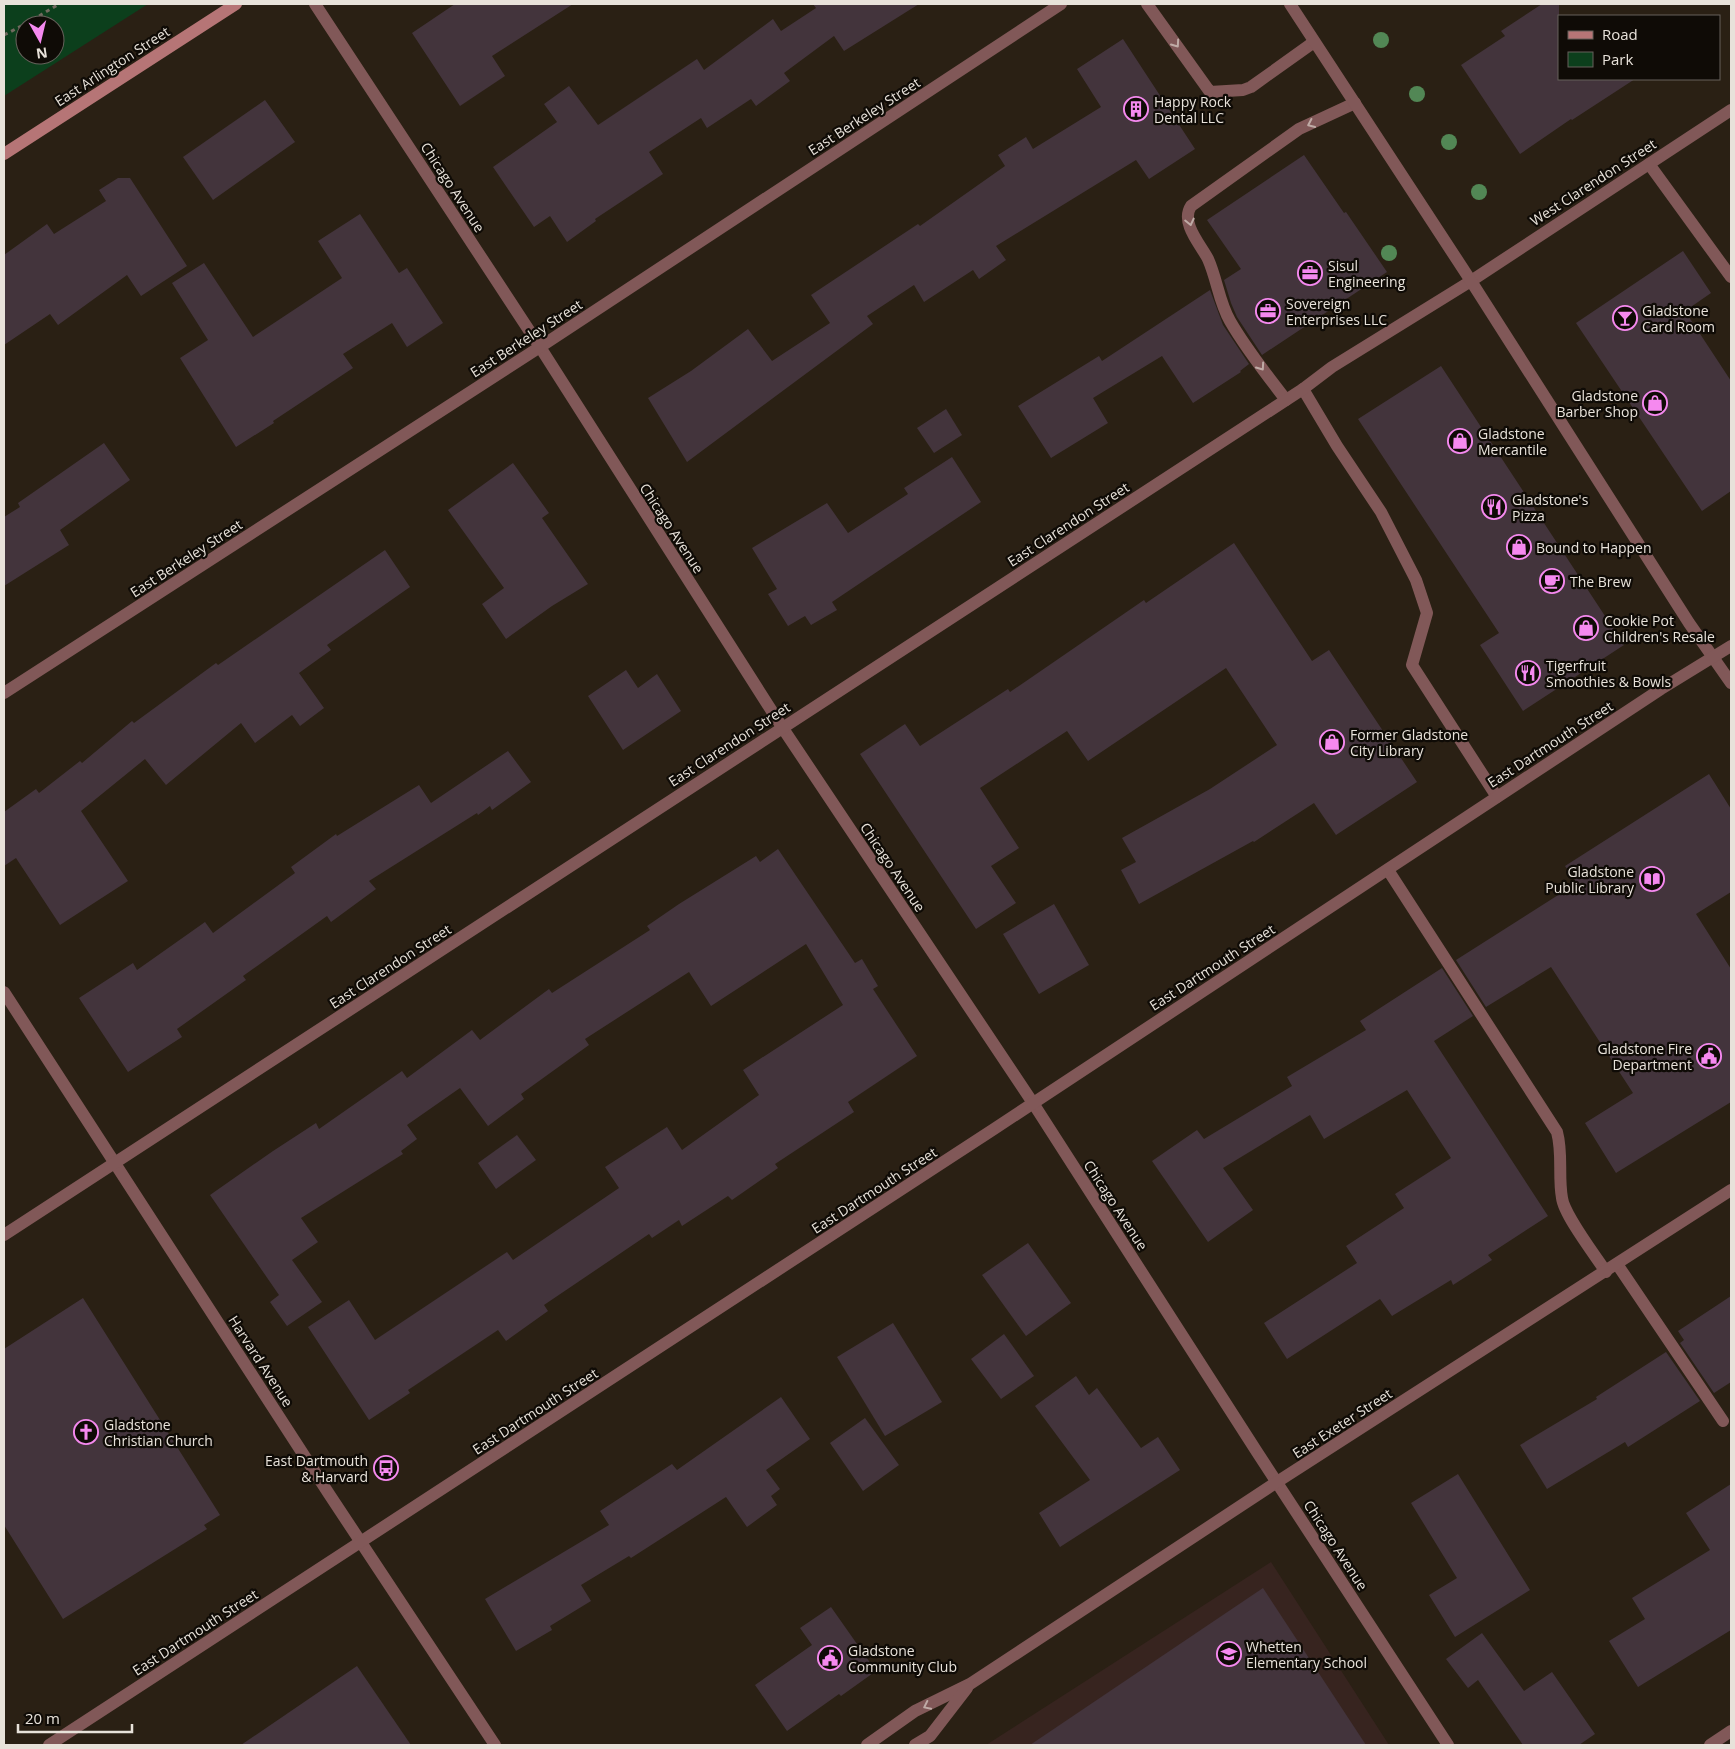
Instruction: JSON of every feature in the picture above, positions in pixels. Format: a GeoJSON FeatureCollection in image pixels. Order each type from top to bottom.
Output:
{"type":"FeatureCollection","features":[{"type":"Feature","properties":{"kind":"main road","name":"East Arlington Street"},"geometry":{"type":"LineString","coordinates":[[4,154],[236,4]]}},
{"type":"Feature","properties":{"kind":"street","name":"Chicago Avenue"},"geometry":{"type":"LineString","coordinates":[[315,4],[540,347],[782,727],[1033,1103],[1448,1745]]}},
{"type":"Feature","properties":{"kind":"street","name":"East Berkeley Street"},"geometry":{"type":"LineString","coordinates":[[4,693],[540,347],[1061,4]]}},
{"type":"Feature","properties":{"kind":"street"},"geometry":{"type":"LineString","coordinates":[[1148,4],[1210,92],[1243,90],[1251,87],[1314,42]]}},
{"type":"Feature","properties":{"kind":"street"},"geometry":{"type":"LineString","coordinates":[[1290,4],[1471,280],[1689,624],[1731,683]]}},
{"type":"Feature","properties":{"kind":"street"},"geometry":{"type":"LineString","coordinates":[[1286,400],[1229,320],[1208,260],[1188,220],[1189,210],[1191,206],[1299,129],[1355,103]]}},
{"type":"Feature","properties":{"kind":"street","name":"West Clarendon Street"},"geometry":{"type":"LineString","coordinates":[[1471,280],[1731,110]]}},
{"type":"Feature","properties":{"kind":"street"},"geometry":{"type":"LineString","coordinates":[[1649,164],[1731,277]]}},
{"type":"Feature","properties":{"kind":"street","name":"East Clarendon Street"},"geometry":{"type":"LineString","coordinates":[[4,1235],[1303,389],[1332,367],[1471,280]]}},
{"type":"Feature","properties":{"kind":"street"},"geometry":{"type":"LineString","coordinates":[[1303,389],[1337,446],[1381,512],[1416,580],[1427,613],[1412,665],[1496,797]]}},
{"type":"Feature","properties":{"kind":"street","name":"East Dartmouth Street"},"geometry":{"type":"LineString","coordinates":[[49,1745],[400,1518],[1661,689],[1731,646]]}},
{"type":"Feature","properties":{"kind":"street"},"geometry":{"type":"LineString","coordinates":[[1388,870],[1557,1132],[1560,1143],[1562,1199],[1566,1212],[1606,1272]]}},
{"type":"Feature","properties":{"kind":"street","name":"Harvard Avenue"},"geometry":{"type":"LineString","coordinates":[[4,992],[495,1745]]}},
{"type":"Feature","properties":{"kind":"street","name":"East Exeter Street"},"geometry":{"type":"LineString","coordinates":[[866,1745],[915,1712],[970,1684],[1277,1482],[1731,1190]]}},
{"type":"Feature","properties":{"kind":"street"},"geometry":{"type":"LineString","coordinates":[[1617,1264],[1723,1421]]}},
{"type":"Feature","properties":{"kind":"street","name":"East Exeter Street"},"geometry":{"type":"LineString","coordinates":[[915,1745],[930,1736],[970,1684]]}},
{"type":"Feature","properties":{"kind":"street"},"geometry":{"type":"LineString","coordinates":[[1710,1745],[1731,1731]]}},
{"type":"Feature","properties":{"kind":"path"},"geometry":{"type":"LineString","coordinates":[[4,35],[59,4]]}},
{"type":"Feature","properties":{"kind":"shaded area","name":"Whetten Elementary School"},"geometry":{"type":"Polygon","coordinates":[[[1271,1562],[1389,1745],[986,1745],[1271,1562]]]}},
{"type":"Feature","properties":{"kind":"green space"},"geometry":{"type":"Polygon","coordinates":[[[4,4],[148,4],[65,57],[65,15],[15,15],[15,65],[53,65],[4,96],[4,4]]]}},
{"type":"Feature","properties":{"kind":"building"},"geometry":{"type":"Polygon","coordinates":[[[455,4],[573,4],[492,56],[505,76],[460,106],[412,33],[455,4]]]}},
{"type":"Feature","properties":{"kind":"building"},"geometry":{"type":"Polygon","coordinates":[[[813,4],[919,4],[844,51],[834,36],[784,73],[790,81],[756,106],[751,99],[707,128],[701,118],[649,152],[663,174],[595,219],[596,221],[567,242],[550,216],[534,227],[493,167],[557,122],[544,104],[569,86],[598,125],[697,59],[704,70],[773,19],[781,31],[816,8],[813,4]]]}},
{"type":"Feature","properties":{"kind":"building"},"geometry":{"type":"Polygon","coordinates":[[[1542,4],[1559,4],[1558,80],[1633,80],[1520,154],[1461,65],[1505,36],[1501,31],[1542,4]]]}},
{"type":"Feature","properties":{"kind":"building"},"geometry":{"type":"Polygon","coordinates":[[[1123,39],[1195,149],[1149,179],[1136,160],[996,246],[1006,260],[979,279],[973,270],[924,302],[914,285],[867,316],[873,324],[687,462],[648,398],[691,371],[748,329],[772,361],[830,323],[811,295],[918,224],[920,226],[1005,166],[998,155],[1026,137],[1033,149],[1101,107],[1077,69],[1123,39]]]}},
{"type":"Feature","properties":{"kind":"building"},"geometry":{"type":"Polygon","coordinates":[[[265,100],[295,142],[213,200],[183,157],[265,100]]]}},
{"type":"Feature","properties":{"kind":"building"},"geometry":{"type":"Polygon","coordinates":[[[1304,155],[1387,272],[1262,355],[1237,317],[1224,280],[1241,269],[1207,220],[1304,155]]]}},
{"type":"Feature","properties":{"kind":"building"},"geometry":{"type":"Polygon","coordinates":[[[118,178],[130,178],[187,266],[141,296],[127,275],[58,325],[50,314],[4,345],[4,255],[47,224],[54,234],[106,201],[99,190],[118,178]]]}},
{"type":"Feature","properties":{"kind":"building"},"geometry":{"type":"Polygon","coordinates":[[[360,214],[399,273],[407,268],[443,323],[407,347],[392,323],[343,354],[353,368],[236,447],[180,358],[208,340],[172,283],[204,263],[253,337],[342,278],[318,241],[360,214]]]}},
{"type":"Feature","properties":{"kind":"building"},"geometry":{"type":"Polygon","coordinates":[[[1683,251],[1711,293],[1685,311],[1731,381],[1731,491],[1702,511],[1576,323],[1683,251]]]}},
{"type":"Feature","properties":{"kind":"building"},"geometry":{"type":"Polygon","coordinates":[[[1210,290],[1223,325],[1249,364],[1241,372],[1193,403],[1162,356],[1093,398],[1108,423],[1051,458],[1018,406],[1099,356],[1102,361],[1210,290]]]}},
{"type":"Feature","properties":{"kind":"building"},"geometry":{"type":"Polygon","coordinates":[[[1441,366],[1624,645],[1523,711],[1480,645],[1499,633],[1358,419],[1441,366]]]}},
{"type":"Feature","properties":{"kind":"building"},"geometry":{"type":"Polygon","coordinates":[[[946,409],[962,435],[934,453],[917,428],[946,409]]]}},
{"type":"Feature","properties":{"kind":"building"},"geometry":{"type":"Polygon","coordinates":[[[104,443],[130,480],[60,530],[69,545],[4,586],[4,517],[20,507],[18,503],[104,443]]]}},
{"type":"Feature","properties":{"kind":"building"},"geometry":{"type":"Polygon","coordinates":[[[952,457],[981,502],[832,602],[837,610],[811,625],[805,616],[788,626],[768,594],[777,589],[752,548],[827,503],[848,533],[908,494],[904,488],[952,457]]]}},
{"type":"Feature","properties":{"kind":"building"},"geometry":{"type":"Polygon","coordinates":[[[513,463],[549,513],[542,518],[588,584],[552,606],[506,639],[482,604],[504,588],[448,510],[513,463]]]}},
{"type":"Feature","properties":{"kind":"building"},"geometry":{"type":"Polygon","coordinates":[[[1234,543],[1312,661],[1329,650],[1417,782],[1336,835],[1314,803],[1254,842],[1139,904],[1121,870],[1136,862],[1122,838],[1210,789],[1277,745],[1226,668],[1088,761],[1067,731],[980,788],[1019,848],[991,866],[1016,903],[976,929],[860,754],[905,724],[920,746],[1008,689],[1010,692],[1144,600],[1146,603],[1234,543]]]}},
{"type":"Feature","properties":{"kind":"building"},"geometry":{"type":"Polygon","coordinates":[[[385,550],[410,587],[327,645],[331,650],[299,673],[324,708],[300,726],[292,715],[255,743],[241,723],[166,785],[145,759],[81,811],[128,881],[60,925],[16,858],[4,866],[4,812],[36,789],[39,793],[80,761],[82,763],[132,721],[134,723],[216,663],[218,665],[385,550]]]}},
{"type":"Feature","properties":{"kind":"building"},"geometry":{"type":"Polygon","coordinates":[[[626,670],[638,688],[657,674],[681,711],[623,750],[588,696],[626,670]]]}},
{"type":"Feature","properties":{"kind":"building"},"geometry":{"type":"Polygon","coordinates":[[[508,751],[531,782],[492,810],[490,806],[478,815],[477,813],[369,881],[376,889],[331,922],[327,916],[243,976],[246,980],[177,1029],[182,1037],[128,1072],[79,998],[133,963],[137,970],[205,922],[213,933],[295,873],[291,867],[336,834],[337,836],[419,785],[431,803],[508,751]]]}},
{"type":"Feature","properties":{"kind":"building"},"geometry":{"type":"Polygon","coordinates":[[[1709,774],[1731,809],[1731,892],[1696,914],[1731,969],[1731,1102],[1616,1173],[1585,1123],[1633,1093],[1551,967],[1486,1007],[1456,960],[1577,883],[1565,866],[1709,774]]]}},
{"type":"Feature","properties":{"kind":"building"},"geometry":{"type":"Polygon","coordinates":[[[778,849],[855,963],[862,959],[878,986],[873,989],[917,1056],[848,1102],[854,1112],[775,1164],[778,1168],[732,1200],[728,1196],[682,1226],[679,1220],[652,1238],[649,1234],[544,1305],[548,1311],[506,1341],[498,1330],[408,1390],[410,1393],[369,1420],[308,1327],[349,1300],[375,1340],[507,1252],[513,1260],[619,1188],[605,1167],[667,1127],[682,1150],[759,1095],[743,1070],[843,1005],[806,944],[711,1006],[689,972],[585,1039],[589,1045],[521,1094],[524,1099],[488,1126],[460,1088],[407,1125],[417,1139],[401,1151],[403,1154],[301,1218],[318,1242],[292,1260],[322,1302],[287,1326],[270,1302],[279,1295],[210,1195],[316,1123],[319,1129],[402,1071],[407,1078],[472,1030],[480,1040],[549,989],[552,993],[650,930],[647,926],[679,904],[756,856],[760,862],[778,849]]]}},
{"type":"Feature","properties":{"kind":"building"},"geometry":{"type":"Polygon","coordinates":[[[1054,904],[1089,965],[1039,994],[1003,934],[1054,904]]]}},
{"type":"Feature","properties":{"kind":"building"},"geometry":{"type":"Polygon","coordinates":[[[1442,968],[1473,1016],[1434,1041],[1548,1216],[1488,1255],[1492,1260],[1453,1285],[1451,1280],[1392,1316],[1380,1299],[1287,1359],[1264,1323],[1357,1263],[1346,1246],[1404,1208],[1395,1194],[1451,1158],[1407,1090],[1324,1139],[1310,1115],[1223,1168],[1253,1210],[1208,1242],[1152,1161],[1197,1130],[1204,1139],[1292,1086],[1287,1077],[1366,1030],[1360,1021],[1442,968]]]}},
{"type":"Feature","properties":{"kind":"building"},"geometry":{"type":"Polygon","coordinates":[[[517,1135],[536,1160],[496,1189],[478,1163],[517,1135]]]}},
{"type":"Feature","properties":{"kind":"building"},"geometry":{"type":"Polygon","coordinates":[[[1028,1243],[1071,1303],[1026,1336],[982,1275],[1028,1243]]]}},
{"type":"Feature","properties":{"kind":"building"},"geometry":{"type":"Polygon","coordinates":[[[1731,1296],[1731,1382],[1714,1393],[1680,1343],[1684,1340],[1678,1331],[1731,1296]]]}},
{"type":"Feature","properties":{"kind":"building","name":"Gladstone Christian Church"},"geometry":{"type":"Polygon","coordinates":[[[83,1298],[220,1515],[204,1525],[207,1529],[63,1619],[4,1525],[4,1349],[83,1298]]]}},
{"type":"Feature","properties":{"kind":"building"},"geometry":{"type":"Polygon","coordinates":[[[893,1323],[942,1402],[885,1436],[837,1357],[893,1323]]]}},
{"type":"Feature","properties":{"kind":"building"},"geometry":{"type":"Polygon","coordinates":[[[1004,1334],[1034,1376],[1001,1399],[971,1359],[1004,1334]]]}},
{"type":"Feature","properties":{"kind":"building"},"geometry":{"type":"Polygon","coordinates":[[[1666,1352],[1700,1401],[1628,1447],[1625,1442],[1547,1489],[1520,1445],[1597,1399],[1596,1397],[1666,1352]]]}},
{"type":"Feature","properties":{"kind":"building"},"geometry":{"type":"Polygon","coordinates":[[[1076,1376],[1089,1395],[1097,1388],[1141,1448],[1158,1437],[1180,1470],[1060,1547],[1039,1513],[1090,1480],[1035,1406],[1076,1376]]]}},
{"type":"Feature","properties":{"kind":"building"},"geometry":{"type":"Polygon","coordinates":[[[781,1397],[810,1439],[766,1470],[780,1489],[771,1496],[777,1505],[747,1527],[726,1497],[631,1558],[629,1556],[581,1585],[591,1601],[550,1626],[552,1630],[516,1651],[485,1599],[609,1525],[600,1511],[672,1464],[677,1470],[781,1397]]]}},
{"type":"Feature","properties":{"kind":"building"},"geometry":{"type":"Polygon","coordinates":[[[865,1418],[899,1465],[863,1491],[830,1443],[865,1418]]]}},
{"type":"Feature","properties":{"kind":"building"},"geometry":{"type":"Polygon","coordinates":[[[1458,1474],[1530,1590],[1455,1637],[1429,1595],[1457,1578],[1411,1503],[1458,1474]]]}},
{"type":"Feature","properties":{"kind":"building"},"geometry":{"type":"Polygon","coordinates":[[[1731,1484],[1731,1630],[1638,1687],[1609,1641],[1645,1619],[1632,1598],[1710,1550],[1686,1513],[1731,1484]]]}},
{"type":"Feature","properties":{"kind":"building","name":"Whetten Elementary School"},"geometry":{"type":"Polygon","coordinates":[[[1263,1588],[1366,1745],[1030,1745],[1263,1588]]]}},
{"type":"Feature","properties":{"kind":"building","name":"Gladstone Community Club"},"geometry":{"type":"Polygon","coordinates":[[[831,1607],[876,1671],[841,1696],[839,1694],[787,1731],[755,1685],[812,1645],[800,1628],[831,1607]]]}},
{"type":"Feature","properties":{"kind":"building"},"geometry":{"type":"Polygon","coordinates":[[[1482,1633],[1524,1691],[1552,1672],[1595,1734],[1579,1745],[1523,1745],[1478,1680],[1468,1688],[1446,1659],[1482,1633]]]}},
{"type":"Feature","properties":{"kind":"building"},"geometry":{"type":"Polygon","coordinates":[[[357,1666],[411,1745],[241,1745],[357,1666]]]}},
{"type":"Feature","properties":{"kind":"place","name":"Happy Rock Dental LLC"},"geometry":{"type":"Point","coordinates":[1136,109]}},
{"type":"Feature","properties":{"kind":"place","name":"Sisul Engineering"},"geometry":{"type":"Point","coordinates":[1310,273]}},
{"type":"Feature","properties":{"kind":"place","name":"Sovereign Enterprises LLC"},"geometry":{"type":"Point","coordinates":[1268,311]}},
{"type":"Feature","properties":{"kind":"place","name":"Gladstone Card Room"},"geometry":{"type":"Point","coordinates":[1625,318]}},
{"type":"Feature","properties":{"kind":"place","name":"Gladstone Barber Shop"},"geometry":{"type":"Point","coordinates":[1655,403]}},
{"type":"Feature","properties":{"kind":"place","name":"Gladstone Mercantile"},"geometry":{"type":"Point","coordinates":[1460,441]}},
{"type":"Feature","properties":{"kind":"place","name":"Gladstone's Pizza"},"geometry":{"type":"Point","coordinates":[1494,507]}},
{"type":"Feature","properties":{"kind":"place","name":"Bound to Happen"},"geometry":{"type":"Point","coordinates":[1519,547]}},
{"type":"Feature","properties":{"kind":"place","name":"The Brew"},"geometry":{"type":"Point","coordinates":[1552,581]}},
{"type":"Feature","properties":{"kind":"place","name":"Cookie Pot Children's Resale"},"geometry":{"type":"Point","coordinates":[1586,628]}},
{"type":"Feature","properties":{"kind":"place","name":"Tigerfruit Smoothies & Bowls"},"geometry":{"type":"Point","coordinates":[1528,673]}},
{"type":"Feature","properties":{"kind":"place","name":"Former Gladstone City Library"},"geometry":{"type":"Point","coordinates":[1332,742]}},
{"type":"Feature","properties":{"kind":"place","name":"Gladstone Public Library"},"geometry":{"type":"Point","coordinates":[1652,879]}},
{"type":"Feature","properties":{"kind":"place","name":"Gladstone Fire Department"},"geometry":{"type":"Point","coordinates":[1709,1056]}},
{"type":"Feature","properties":{"kind":"place","name":"Gladstone Christian Church"},"geometry":{"type":"Point","coordinates":[86,1432]}},
{"type":"Feature","properties":{"kind":"place","name":"East Dartmouth & Harvard"},"geometry":{"type":"Point","coordinates":[386,1468]}},
{"type":"Feature","properties":{"kind":"place","name":"Whetten Elementary School"},"geometry":{"type":"Point","coordinates":[1229,1654]}},
{"type":"Feature","properties":{"kind":"place","name":"Gladstone Community Club"},"geometry":{"type":"Point","coordinates":[830,1658]}}]}
